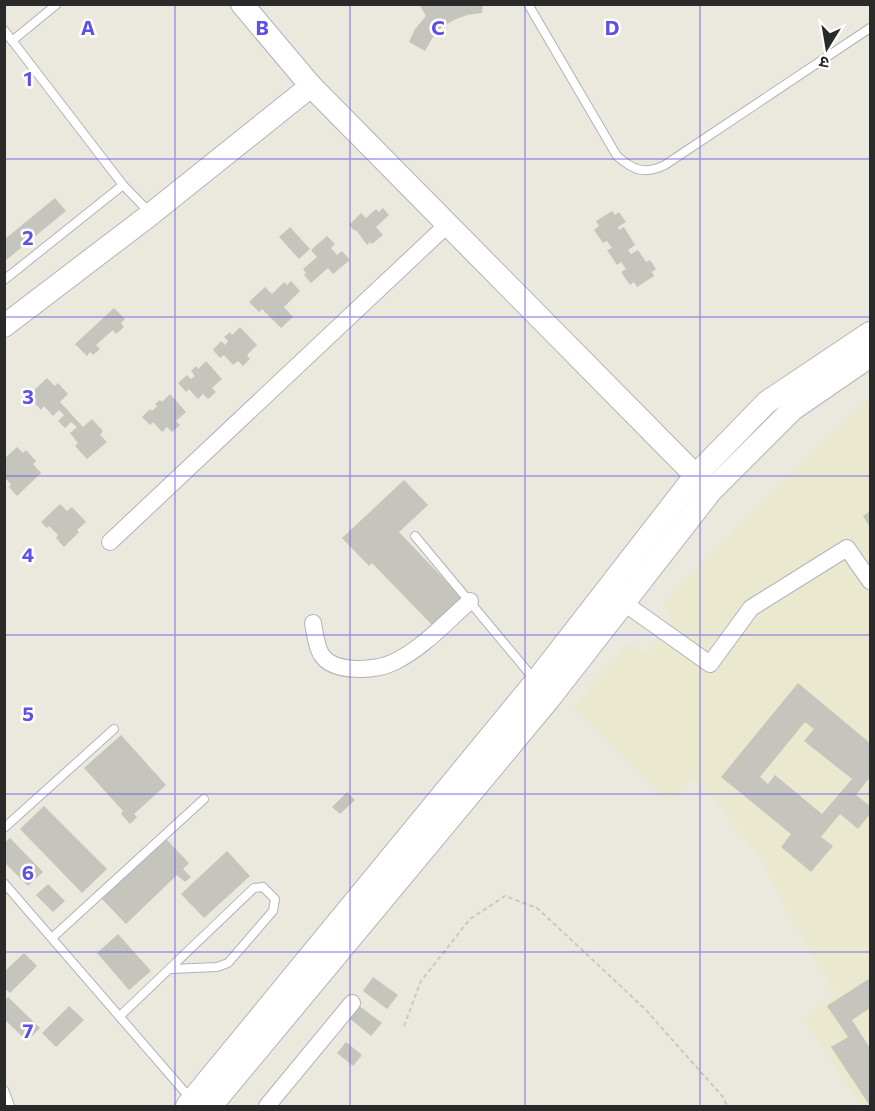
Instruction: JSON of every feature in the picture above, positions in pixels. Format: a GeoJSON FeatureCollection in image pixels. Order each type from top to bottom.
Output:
{"type":"FeatureCollection","features":[{"type":"Feature","properties":{"kind":"street"},"geometry":{"type":"LineString","coordinates":[[242,4],[311,86],[449,223],[703,483]]}},
{"type":"Feature","properties":{"kind":"street"},"geometry":{"type":"LineString","coordinates":[[4,326],[151,214],[311,86]]}},
{"type":"Feature","properties":{"kind":"street"},"geometry":{"type":"LineString","coordinates":[[110,542],[449,223]]}},
{"type":"Feature","properties":{"kind":"street"},"geometry":{"type":"LineString","coordinates":[[197,1105],[542,690],[766,402],[870,333]]}},
{"type":"Feature","properties":{"kind":"street"},"geometry":{"type":"LineString","coordinates":[[542,690],[624,603],[703,483],[793,409],[870,356]]}},
{"type":"Feature","properties":{"kind":"street"},"geometry":{"type":"LineString","coordinates":[[624,603],[710,664],[751,608],[847,548],[870,581]]}},
{"type":"Feature","properties":{"kind":"street"},"geometry":{"type":"LineString","coordinates":[[313,623],[322,656],[339,667],[359,670],[393,663],[425,642],[470,601]]}},
{"type":"Feature","properties":{"kind":"street"},"geometry":{"type":"LineString","coordinates":[[267,1107],[352,1003]]}},
{"type":"Feature","properties":{"kind":"lane"},"geometry":{"type":"LineString","coordinates":[[12,41],[57,4]]}},
{"type":"Feature","properties":{"kind":"lane"},"geometry":{"type":"LineString","coordinates":[[528,4],[617,156],[629,167],[653,171],[870,28]]}},
{"type":"Feature","properties":{"kind":"lane"},"geometry":{"type":"LineString","coordinates":[[4,30],[123,185],[151,214]]}},
{"type":"Feature","properties":{"kind":"lane"},"geometry":{"type":"LineString","coordinates":[[4,280],[123,185]]}},
{"type":"Feature","properties":{"kind":"lane"},"geometry":{"type":"LineString","coordinates":[[415,536],[542,690]]}},
{"type":"Feature","properties":{"kind":"lane"},"geometry":{"type":"LineString","coordinates":[[4,828],[114,729]]}},
{"type":"Feature","properties":{"kind":"lane"},"geometry":{"type":"LineString","coordinates":[[53,937],[204,799]]}},
{"type":"Feature","properties":{"kind":"lane"},"geometry":{"type":"LineString","coordinates":[[4,883],[197,1105]]}},
{"type":"Feature","properties":{"kind":"lane"},"geometry":{"type":"LineString","coordinates":[[120,1016],[254,888],[263,887],[275,899],[273,911],[228,963],[217,968],[171,969]]}},
{"type":"Feature","properties":{"kind":"lane"},"geometry":{"type":"LineString","coordinates":[[4,1090],[10,1107]]}},
{"type":"Feature","properties":{"kind":"path"},"geometry":{"type":"LineString","coordinates":[[404,1026],[421,981],[470,919],[506,896],[537,908],[645,1009],[723,1097],[727,1107]]}},
{"type":"Feature","properties":{"kind":"shaded area"},"geometry":{"type":"Polygon","coordinates":[[[870,397],[870,1106],[861,1106],[804,1020],[836,994],[796,928],[760,858],[709,794],[692,780],[667,802],[574,707],[627,644],[649,653],[674,623],[663,603],[870,397]]]}},
{"type":"Feature","properties":{"kind":"building"},"geometry":{"type":"Polygon","coordinates":[[[419,4],[483,4],[482,13],[467,15],[437,30],[425,51],[409,42],[415,29],[426,16],[419,4]]]}},
{"type":"Feature","properties":{"kind":"building"},"geometry":{"type":"Polygon","coordinates":[[[55,198],[66,211],[5,261],[5,239],[55,198]]]}},
{"type":"Feature","properties":{"kind":"building"},"geometry":{"type":"Polygon","coordinates":[[[383,208],[389,215],[376,227],[383,235],[372,244],[370,242],[367,245],[356,230],[349,225],[361,213],[366,218],[376,209],[379,212],[383,208]]]}},
{"type":"Feature","properties":{"kind":"building"},"geometry":{"type":"Polygon","coordinates":[[[612,211],[615,215],[619,212],[626,222],[618,227],[619,230],[624,227],[635,245],[628,250],[631,254],[638,250],[646,262],[650,260],[656,269],[652,272],[654,276],[637,287],[634,282],[630,285],[621,272],[626,269],[621,262],[617,265],[607,250],[612,248],[607,241],[603,243],[594,230],[599,226],[596,221],[612,211]]]}},
{"type":"Feature","properties":{"kind":"building"},"geometry":{"type":"Polygon","coordinates":[[[290,227],[310,249],[299,259],[279,237],[290,227]]]}},
{"type":"Feature","properties":{"kind":"building"},"geometry":{"type":"Polygon","coordinates":[[[327,236],[335,244],[331,248],[337,255],[342,251],[350,260],[333,274],[328,268],[311,283],[304,275],[306,273],[303,269],[317,257],[311,250],[327,236]]]}},
{"type":"Feature","properties":{"kind":"building"},"geometry":{"type":"Polygon","coordinates":[[[291,281],[300,291],[284,307],[293,317],[281,328],[262,309],[259,312],[249,302],[265,287],[272,294],[284,282],[287,285],[291,281]]]}},
{"type":"Feature","properties":{"kind":"building"},"geometry":{"type":"Polygon","coordinates":[[[114,308],[125,319],[121,323],[124,327],[116,334],[113,330],[96,345],[100,349],[93,355],[90,352],[87,356],[75,344],[114,308]]]}},
{"type":"Feature","properties":{"kind":"building"},"geometry":{"type":"Polygon","coordinates":[[[240,327],[257,345],[247,355],[250,359],[243,366],[238,361],[233,365],[224,355],[220,358],[213,350],[221,341],[225,345],[228,341],[224,337],[230,332],[232,335],[240,327]]]}},
{"type":"Feature","properties":{"kind":"building"},"geometry":{"type":"Polygon","coordinates":[[[206,361],[222,379],[212,388],[216,392],[208,399],[203,394],[198,399],[189,389],[186,392],[178,383],[187,375],[191,379],[195,376],[191,371],[196,366],[198,369],[206,361]]]}},
{"type":"Feature","properties":{"kind":"building"},"geometry":{"type":"Polygon","coordinates":[[[47,378],[55,386],[58,383],[68,394],[60,402],[83,427],[92,419],[103,431],[100,435],[107,442],[87,459],[75,446],[78,443],[70,433],[77,427],[71,422],[65,428],[58,421],[64,415],[59,410],[53,416],[44,406],[41,410],[28,396],[47,378]]]}},
{"type":"Feature","properties":{"kind":"building"},"geometry":{"type":"Polygon","coordinates":[[[170,394],[186,412],[176,421],[180,425],[172,432],[167,427],[162,432],[153,422],[150,425],[142,417],[170,394]]]}},
{"type":"Feature","properties":{"kind":"building"},"geometry":{"type":"Polygon","coordinates":[[[17,447],[23,453],[26,450],[36,461],[33,464],[41,473],[17,496],[9,487],[11,484],[4,477],[4,459],[17,447]]]}},
{"type":"Feature","properties":{"kind":"building"},"geometry":{"type":"Polygon","coordinates":[[[404,480],[428,505],[399,532],[463,599],[433,626],[372,563],[369,566],[342,538],[404,480]]]}},
{"type":"Feature","properties":{"kind":"building"},"geometry":{"type":"Polygon","coordinates":[[[60,504],[67,511],[72,507],[86,522],[64,547],[56,538],[58,535],[41,522],[60,504]]]}},
{"type":"Feature","properties":{"kind":"building"},"geometry":{"type":"Polygon","coordinates":[[[870,511],[870,527],[863,516],[870,511]]]}},
{"type":"Feature","properties":{"kind":"building"},"geometry":{"type":"Polygon","coordinates":[[[798,683],[870,743],[870,777],[856,795],[870,806],[870,814],[858,829],[840,814],[821,837],[833,846],[811,872],[781,847],[791,834],[721,777],[798,683]],[[805,722],[760,777],[768,784],[775,775],[822,814],[852,779],[804,741],[814,729],[805,722]]]}},
{"type":"Feature","properties":{"kind":"building"},"geometry":{"type":"Polygon","coordinates":[[[121,735],[166,785],[134,814],[137,817],[130,824],[121,814],[123,811],[84,768],[121,735]]]}},
{"type":"Feature","properties":{"kind":"building"},"geometry":{"type":"Polygon","coordinates":[[[347,792],[355,800],[340,814],[332,807],[347,792]]]}},
{"type":"Feature","properties":{"kind":"building"},"geometry":{"type":"Polygon","coordinates":[[[44,806],[107,869],[82,893],[20,829],[44,806]]]}},
{"type":"Feature","properties":{"kind":"building"},"geometry":{"type":"Polygon","coordinates":[[[10,838],[43,872],[28,886],[4,862],[4,843],[10,838]]]}},
{"type":"Feature","properties":{"kind":"building"},"geometry":{"type":"Polygon","coordinates":[[[165,838],[189,863],[183,869],[191,877],[185,882],[177,875],[126,924],[102,899],[165,838]]]}},
{"type":"Feature","properties":{"kind":"building"},"geometry":{"type":"Polygon","coordinates":[[[227,851],[250,876],[204,918],[181,894],[227,851]]]}},
{"type":"Feature","properties":{"kind":"building"},"geometry":{"type":"Polygon","coordinates":[[[48,884],[65,901],[53,912],[36,895],[48,884]]]}},
{"type":"Feature","properties":{"kind":"building"},"geometry":{"type":"Polygon","coordinates":[[[118,934],[151,971],[129,990],[97,953],[118,934]]]}},
{"type":"Feature","properties":{"kind":"building"},"geometry":{"type":"Polygon","coordinates":[[[24,953],[37,966],[10,993],[4,988],[4,972],[24,953]]]}},
{"type":"Feature","properties":{"kind":"building"},"geometry":{"type":"Polygon","coordinates":[[[373,977],[398,995],[387,1009],[363,991],[373,977]]]}},
{"type":"Feature","properties":{"kind":"building"},"geometry":{"type":"Polygon","coordinates":[[[870,978],[870,1008],[852,1020],[870,1048],[870,1106],[831,1047],[848,1037],[827,1006],[870,978]]]}},
{"type":"Feature","properties":{"kind":"building"},"geometry":{"type":"Polygon","coordinates":[[[8,997],[40,1028],[27,1041],[4,1019],[4,1001],[8,997]]]}},
{"type":"Feature","properties":{"kind":"building"},"geometry":{"type":"Polygon","coordinates":[[[358,1005],[382,1023],[371,1036],[348,1017],[358,1005]]]}},
{"type":"Feature","properties":{"kind":"building"},"geometry":{"type":"Polygon","coordinates":[[[69,1006],[84,1020],[56,1047],[42,1033],[69,1006]]]}},
{"type":"Feature","properties":{"kind":"building"},"geometry":{"type":"Polygon","coordinates":[[[346,1042],[362,1055],[353,1066],[337,1053],[346,1042]]]}}]}
